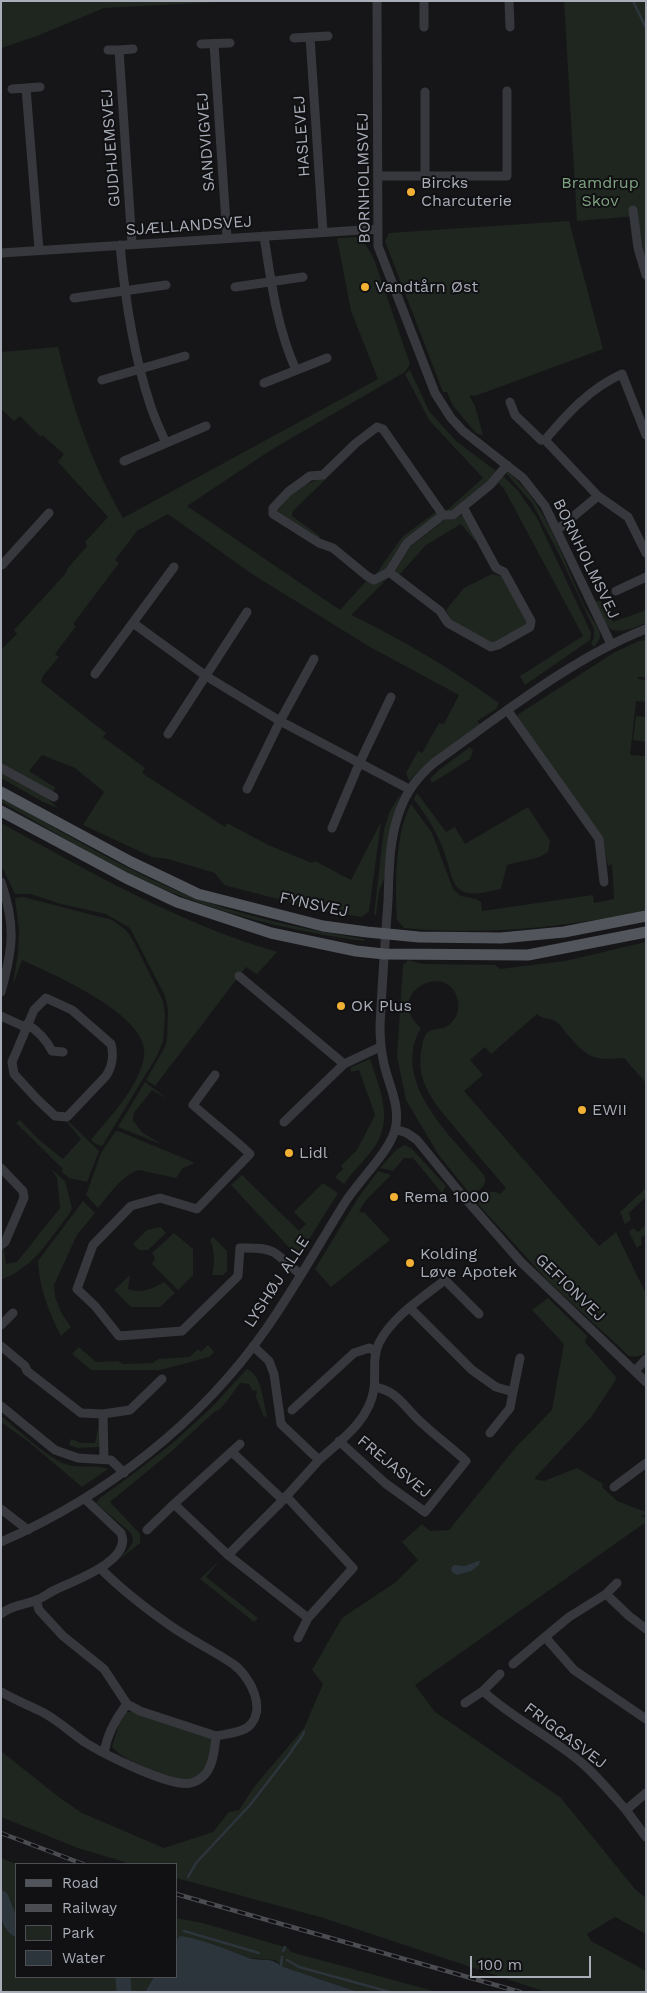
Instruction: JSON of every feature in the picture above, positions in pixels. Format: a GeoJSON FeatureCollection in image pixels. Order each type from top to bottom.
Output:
{"type":"FeatureCollection","features":[{"type":"Feature","properties":{"kind":"main road","name":"FYNSVEJ"},"geometry":{"type":"LineString","coordinates":[[1,792],[131,862],[198,894],[323,926],[419,937],[501,938],[564,932],[646,916]]}},
{"type":"Feature","properties":{"kind":"main road"},"geometry":{"type":"LineString","coordinates":[[1,811],[126,878],[177,902],[271,933],[356,951],[384,954],[528,955],[646,932]]}},
{"type":"Feature","properties":{"kind":"street","name":"BORNHOLMSVEJ"},"geometry":{"type":"LineString","coordinates":[[377,1],[378,246],[435,393],[463,431],[522,478],[545,506],[610,644]]}},
{"type":"Feature","properties":{"kind":"street"},"geometry":{"type":"LineString","coordinates":[[424,1],[424,27]]}},
{"type":"Feature","properties":{"kind":"street"},"geometry":{"type":"LineString","coordinates":[[509,1],[510,27]]}},
{"type":"Feature","properties":{"kind":"street"},"geometry":{"type":"LineString","coordinates":[[294,38],[328,36]]}},
{"type":"Feature","properties":{"kind":"street","name":"HASLEVEJ"},"geometry":{"type":"LineString","coordinates":[[310,37],[323,232]]}},
{"type":"Feature","properties":{"kind":"street"},"geometry":{"type":"LineString","coordinates":[[201,44],[230,43]]}},
{"type":"Feature","properties":{"kind":"street","name":"SANDVIGVEJ"},"geometry":{"type":"LineString","coordinates":[[214,44],[228,238]]}},
{"type":"Feature","properties":{"kind":"street"},"geometry":{"type":"LineString","coordinates":[[108,50],[133,49]]}},
{"type":"Feature","properties":{"kind":"street","name":"GUDHJEMSVEJ"},"geometry":{"type":"LineString","coordinates":[[119,50],[132,244]]}},
{"type":"Feature","properties":{"kind":"street"},"geometry":{"type":"LineString","coordinates":[[12,89],[40,87]]}},
{"type":"Feature","properties":{"kind":"street"},"geometry":{"type":"LineString","coordinates":[[26,88],[38,250]]}},
{"type":"Feature","properties":{"kind":"street"},"geometry":{"type":"LineString","coordinates":[[378,176],[507,176],[507,91]]}},
{"type":"Feature","properties":{"kind":"street"},"geometry":{"type":"LineString","coordinates":[[425,92],[425,176]]}},
{"type":"Feature","properties":{"kind":"street"},"geometry":{"type":"LineString","coordinates":[[633,210],[638,248],[646,275]]}},
{"type":"Feature","properties":{"kind":"street","name":"SJÆLLANDSVEJ"},"geometry":{"type":"LineString","coordinates":[[1,253],[378,229]]}},
{"type":"Feature","properties":{"kind":"street"},"geometry":{"type":"LineString","coordinates":[[264,236],[271,282],[286,348],[296,370]]}},
{"type":"Feature","properties":{"kind":"street"},"geometry":{"type":"LineString","coordinates":[[120,245],[124,290],[141,369],[150,404],[166,443]]}},
{"type":"Feature","properties":{"kind":"street"},"geometry":{"type":"LineString","coordinates":[[235,287],[303,277]]}},
{"type":"Feature","properties":{"kind":"street"},"geometry":{"type":"LineString","coordinates":[[74,298],[166,285]]}},
{"type":"Feature","properties":{"kind":"street"},"geometry":{"type":"LineString","coordinates":[[102,380],[186,356]]}},
{"type":"Feature","properties":{"kind":"street"},"geometry":{"type":"LineString","coordinates":[[264,383],[327,358]]}},
{"type":"Feature","properties":{"kind":"street"},"geometry":{"type":"LineString","coordinates":[[544,440],[563,418],[602,383],[622,374],[646,434]]}},
{"type":"Feature","properties":{"kind":"street"},"geometry":{"type":"LineString","coordinates":[[510,402],[515,415],[540,440],[544,440],[598,496],[628,517],[646,553]]}},
{"type":"Feature","properties":{"kind":"street"},"geometry":{"type":"LineString","coordinates":[[124,461],[206,426]]}},
{"type":"Feature","properties":{"kind":"street"},"geometry":{"type":"LineString","coordinates":[[444,514],[383,429],[376,428],[356,443],[323,475],[310,476],[288,492],[273,508],[273,514],[320,543],[333,548],[374,580],[389,572],[407,543],[444,514],[453,515],[490,486],[507,465]]}},
{"type":"Feature","properties":{"kind":"street"},"geometry":{"type":"LineString","coordinates":[[557,530],[598,496]]}},
{"type":"Feature","properties":{"kind":"street"},"geometry":{"type":"LineString","coordinates":[[389,572],[440,611],[448,623],[491,647],[498,646],[530,627],[531,621],[504,572],[496,568],[463,507]]}},
{"type":"Feature","properties":{"kind":"street"},"geometry":{"type":"LineString","coordinates":[[1,565],[49,513]]}},
{"type":"Feature","properties":{"kind":"street"},"geometry":{"type":"LineString","coordinates":[[94,674],[174,567]]}},
{"type":"Feature","properties":{"kind":"street"},"geometry":{"type":"LineString","coordinates":[[616,591],[646,577]]}},
{"type":"Feature","properties":{"kind":"street"},"geometry":{"type":"LineString","coordinates":[[168,734],[247,612]]}},
{"type":"Feature","properties":{"kind":"street"},"geometry":{"type":"LineString","coordinates":[[133,622],[206,676],[280,721],[409,790]]}},
{"type":"Feature","properties":{"kind":"street","name":"LYSHØJ ALLE"},"geometry":{"type":"LineString","coordinates":[[1,1542],[85,1500],[124,1473],[204,1403],[253,1346],[301,1274],[350,1194],[384,1152],[395,1129],[396,1104],[380,1047],[385,934],[394,836],[399,812],[409,790],[425,770],[558,676],[610,644],[646,629]]}},
{"type":"Feature","properties":{"kind":"street"},"geometry":{"type":"LineString","coordinates":[[247,789],[280,721],[314,659]]}},
{"type":"Feature","properties":{"kind":"street"},"geometry":{"type":"LineString","coordinates":[[332,828],[359,764],[392,697]]}},
{"type":"Feature","properties":{"kind":"street"},"geometry":{"type":"LineString","coordinates":[[508,711],[599,839],[604,882]]}},
{"type":"Feature","properties":{"kind":"street"},"geometry":{"type":"LineString","coordinates":[[1,768],[54,797]]}},
{"type":"Feature","properties":{"kind":"street"},"geometry":{"type":"LineString","coordinates":[[1,882],[10,912],[12,935],[11,956],[1,992]]}},
{"type":"Feature","properties":{"kind":"street"},"geometry":{"type":"LineString","coordinates":[[239,976],[344,1064]]}},
{"type":"Feature","properties":{"kind":"street"},"geometry":{"type":"LineString","coordinates":[[46,998],[72,1010],[111,1044],[113,1051],[110,1069],[106,1076],[68,1117],[55,1116],[14,1074],[12,1062],[26,1026],[34,1010],[46,998]]}},
{"type":"Feature","properties":{"kind":"street"},"geometry":{"type":"LineString","coordinates":[[1,1016],[36,1030],[46,1040],[52,1051],[63,1052]]}},
{"type":"Feature","properties":{"kind":"street"},"geometry":{"type":"LineString","coordinates":[[284,1122],[344,1064],[380,1047]]}},
{"type":"Feature","properties":{"kind":"street"},"geometry":{"type":"LineString","coordinates":[[215,1075],[193,1106],[226,1131],[250,1154],[197,1209],[160,1198],[132,1206],[93,1245],[77,1289],[120,1336],[182,1331],[238,1276],[240,1248],[265,1249],[274,1252],[291,1268],[301,1274]]}},
{"type":"Feature","properties":{"kind":"street","name":"GEFIONVEJ"},"geometry":{"type":"LineString","coordinates":[[395,1129],[417,1140],[521,1262],[646,1382]]}},
{"type":"Feature","properties":{"kind":"street"},"geometry":{"type":"LineString","coordinates":[[1,1168],[23,1191],[24,1198],[6,1242],[1,1245]]}},
{"type":"Feature","properties":{"kind":"street","name":"FREJASVEJ"},"geometry":{"type":"LineString","coordinates":[[228,1555],[365,1415],[372,1400],[376,1351],[384,1333],[410,1308],[445,1280],[479,1314]]}},
{"type":"Feature","properties":{"kind":"street"},"geometry":{"type":"LineString","coordinates":[[410,1308],[472,1370],[498,1388],[512,1392]]}},
{"type":"Feature","properties":{"kind":"street"},"geometry":{"type":"LineString","coordinates":[[1,1325],[13,1313]]}},
{"type":"Feature","properties":{"kind":"street"},"geometry":{"type":"LineString","coordinates":[[1,1346],[25,1366],[27,1372],[81,1414],[103,1414],[130,1410],[162,1379]]}},
{"type":"Feature","properties":{"kind":"street"},"geometry":{"type":"LineString","coordinates":[[253,1346],[269,1361],[274,1374],[281,1424],[319,1460]]}},
{"type":"Feature","properties":{"kind":"street"},"geometry":{"type":"LineString","coordinates":[[292,1410],[354,1353],[369,1348],[376,1351]]}},
{"type":"Feature","properties":{"kind":"street"},"geometry":{"type":"LineString","coordinates":[[490,1433],[510,1408],[520,1358]]}},
{"type":"Feature","properties":{"kind":"street"},"geometry":{"type":"LineString","coordinates":[[635,1371],[646,1359]]}},
{"type":"Feature","properties":{"kind":"street","name":"FREJASVEJ"},"geometry":{"type":"LineString","coordinates":[[339,1441],[385,1483],[425,1512],[466,1461],[422,1424],[397,1396],[384,1388],[374,1387]]}},
{"type":"Feature","properties":{"kind":"street"},"geometry":{"type":"LineString","coordinates":[[1,1406],[55,1450],[78,1458],[104,1459],[117,1464],[124,1473]]}},
{"type":"Feature","properties":{"kind":"street"},"geometry":{"type":"LineString","coordinates":[[103,1414],[104,1459]]}},
{"type":"Feature","properties":{"kind":"street"},"geometry":{"type":"LineString","coordinates":[[147,1530],[240,1444]]}},
{"type":"Feature","properties":{"kind":"street"},"geometry":{"type":"LineString","coordinates":[[232,1452],[285,1498],[356,1566],[308,1618],[298,1638]]}},
{"type":"Feature","properties":{"kind":"street"},"geometry":{"type":"LineString","coordinates":[[614,1487],[646,1463]]}},
{"type":"Feature","properties":{"kind":"street"},"geometry":{"type":"LineString","coordinates":[[1,1614],[6,1610],[36,1600],[101,1569],[122,1548],[124,1540],[121,1533],[85,1500]]}},
{"type":"Feature","properties":{"kind":"street"},"geometry":{"type":"LineString","coordinates":[[174,1504],[228,1555],[308,1618]]}},
{"type":"Feature","properties":{"kind":"street"},"geometry":{"type":"LineString","coordinates":[[1,1509],[28,1530]]}},
{"type":"Feature","properties":{"kind":"street"},"geometry":{"type":"LineString","coordinates":[[36,1600],[39,1610],[63,1636],[104,1669],[127,1704],[140,1711],[216,1736],[249,1727],[256,1716],[255,1694],[251,1685],[234,1665],[181,1634],[134,1601],[101,1569]]}},
{"type":"Feature","properties":{"kind":"street"},"geometry":{"type":"LineString","coordinates":[[513,1664],[569,1617],[606,1594],[617,1583]]}},
{"type":"Feature","properties":{"kind":"street"},"geometry":{"type":"LineString","coordinates":[[606,1594],[646,1629]]}},
{"type":"Feature","properties":{"kind":"street"},"geometry":{"type":"LineString","coordinates":[[545,1637],[574,1670],[646,1719]]}},
{"type":"Feature","properties":{"kind":"street"},"geometry":{"type":"LineString","coordinates":[[465,1703],[483,1691],[500,1674]]}},
{"type":"Feature","properties":{"kind":"street","name":"FRIGGASVEJ"},"geometry":{"type":"LineString","coordinates":[[483,1691],[499,1706],[582,1763],[600,1780],[626,1810],[646,1837]]}},
{"type":"Feature","properties":{"kind":"street"},"geometry":{"type":"LineString","coordinates":[[1,1692],[19,1703],[42,1712],[104,1753],[152,1776],[172,1782],[192,1783],[202,1777],[212,1765],[216,1736]]}},
{"type":"Feature","properties":{"kind":"street"},"geometry":{"type":"LineString","coordinates":[[104,1753],[106,1742],[116,1718],[127,1704]]}},
{"type":"Feature","properties":{"kind":"street"},"geometry":{"type":"LineString","coordinates":[[626,1810],[646,1793]]}},
{"type":"Feature","properties":{"kind":"green space"},"geometry":{"type":"Polygon","coordinates":[[[1,1],[236,1],[104,8],[37,36],[1,48],[1,1]]]}},
{"type":"Feature","properties":{"kind":"green space","name":"Bramdrup Skov"},"geometry":{"type":"Polygon","coordinates":[[[564,1],[646,1],[646,265],[637,216],[577,221],[564,1]]]}},
{"type":"Feature","properties":{"kind":"green space"},"geometry":{"type":"Polygon","coordinates":[[[569,221],[603,349],[475,396],[469,395],[475,406],[483,435],[477,434],[453,406],[447,392],[443,392],[385,241],[389,233],[569,221]]]}},
{"type":"Feature","properties":{"kind":"green space"},"geometry":{"type":"Polygon","coordinates":[[[357,237],[366,245],[375,262],[410,364],[405,372],[271,450],[187,506],[340,610],[367,580],[389,577],[351,615],[408,645],[463,678],[499,703],[496,709],[477,721],[481,725],[434,758],[409,781],[406,773],[418,751],[422,753],[439,723],[444,724],[459,695],[370,647],[252,574],[168,514],[137,531],[115,560],[119,563],[73,624],[76,626],[55,654],[59,657],[43,676],[41,682],[106,733],[103,737],[145,768],[142,773],[225,827],[227,823],[268,845],[312,863],[315,861],[351,880],[381,822],[369,911],[361,917],[320,910],[224,885],[215,873],[168,859],[152,857],[83,825],[104,792],[75,768],[42,755],[29,771],[56,788],[52,793],[1,764],[1,650],[17,634],[14,630],[66,573],[67,569],[87,546],[85,542],[108,517],[58,462],[64,454],[42,435],[41,437],[20,416],[14,421],[1,409],[1,352],[58,347],[84,435],[102,477],[123,518],[378,379],[351,311],[337,238],[357,237]]]}},
{"type":"Feature","properties":{"kind":"green space"},"geometry":{"type":"Polygon","coordinates":[[[410,370],[429,411],[456,441],[496,471],[466,502],[459,507],[445,512],[483,478],[429,420],[405,374],[410,370]]]}},
{"type":"Feature","properties":{"kind":"green space"},"geometry":{"type":"Polygon","coordinates":[[[508,472],[522,485],[534,501],[553,535],[585,607],[599,631],[600,638],[594,647],[591,643],[594,638],[594,629],[557,550],[532,503],[506,473],[508,472]]]}},
{"type":"Feature","properties":{"kind":"green space"},"geometry":{"type":"Polygon","coordinates":[[[503,476],[518,491],[537,518],[591,633],[590,640],[525,685],[520,676],[583,636],[503,487],[498,483],[503,476]]]}},
{"type":"Feature","properties":{"kind":"green space"},"geometry":{"type":"Polygon","coordinates":[[[327,478],[292,512],[292,516],[320,536],[318,540],[277,512],[298,489],[312,482],[327,478]]]}},
{"type":"Feature","properties":{"kind":"green space"},"geometry":{"type":"Polygon","coordinates":[[[437,511],[437,516],[390,567],[376,574],[402,537],[437,511]]]}},
{"type":"Feature","properties":{"kind":"green space"},"geometry":{"type":"Polygon","coordinates":[[[465,515],[476,537],[475,541],[461,524],[426,545],[399,575],[395,571],[410,547],[446,519],[453,520],[465,515]]]}},
{"type":"Feature","properties":{"kind":"green space"},"geometry":{"type":"Polygon","coordinates":[[[492,574],[501,576],[526,619],[527,625],[492,643],[452,622],[446,610],[464,588],[492,574]]]}},
{"type":"Feature","properties":{"kind":"green space"},"geometry":{"type":"Polygon","coordinates":[[[600,600],[613,622],[646,610],[646,623],[623,631],[609,628],[594,603],[600,600]]]}},
{"type":"Feature","properties":{"kind":"green space"},"geometry":{"type":"Polygon","coordinates":[[[646,640],[646,677],[638,677],[638,679],[646,680],[646,702],[636,701],[630,755],[646,756],[646,910],[588,921],[526,928],[463,931],[404,928],[397,920],[396,877],[402,830],[411,804],[432,833],[453,889],[461,896],[481,902],[482,911],[593,895],[594,903],[614,899],[612,864],[608,866],[602,837],[514,717],[615,652],[639,641],[646,640]]]}},
{"type":"Feature","properties":{"kind":"green space"},"geometry":{"type":"Polygon","coordinates":[[[636,716],[646,717],[646,742],[633,740],[636,716]]]}},
{"type":"Feature","properties":{"kind":"green space"},"geometry":{"type":"Polygon","coordinates":[[[470,747],[473,751],[470,759],[432,783],[430,779],[440,769],[470,747]]]}},
{"type":"Feature","properties":{"kind":"green space"},"geometry":{"type":"Polygon","coordinates":[[[1,772],[46,797],[58,808],[43,802],[1,778],[1,772]]]}},
{"type":"Feature","properties":{"kind":"green space"},"geometry":{"type":"Polygon","coordinates":[[[401,793],[393,819],[384,879],[379,891],[376,915],[374,915],[384,829],[390,811],[401,793]]]}},
{"type":"Feature","properties":{"kind":"green space"},"geometry":{"type":"Polygon","coordinates":[[[417,793],[446,832],[455,827],[465,844],[528,807],[550,841],[548,852],[533,859],[507,865],[501,889],[480,893],[463,892],[455,884],[445,855],[430,822],[414,799],[417,793]]]}},
{"type":"Feature","properties":{"kind":"green space"},"geometry":{"type":"Polygon","coordinates":[[[1,797],[124,866],[175,890],[221,907],[261,918],[302,928],[364,939],[364,941],[272,924],[227,912],[183,897],[136,877],[90,853],[1,802],[1,797]]]}},
{"type":"Feature","properties":{"kind":"green space"},"geometry":{"type":"Polygon","coordinates":[[[1,823],[135,895],[205,926],[277,952],[257,974],[246,967],[155,1086],[146,1080],[165,1047],[168,1010],[165,996],[130,928],[106,914],[61,904],[31,894],[15,894],[1,865],[1,823]]]}},
{"type":"Feature","properties":{"kind":"green space"},"geometry":{"type":"Polygon","coordinates":[[[23,897],[112,920],[126,930],[134,942],[163,1001],[165,1016],[163,1041],[157,1056],[102,1146],[91,1140],[122,1102],[136,1080],[144,1057],[142,1042],[133,1027],[117,1012],[97,998],[55,975],[22,960],[13,985],[18,954],[19,930],[15,898],[23,897]]]}},
{"type":"Feature","properties":{"kind":"green space"},"geometry":{"type":"Polygon","coordinates":[[[646,942],[646,1083],[624,1058],[604,1059],[590,1056],[556,1022],[537,1014],[491,1054],[485,1047],[470,1060],[483,1075],[464,1091],[599,1246],[616,1232],[646,1294],[646,1352],[640,1356],[629,1356],[548,1281],[478,1204],[487,1193],[497,1192],[500,1194],[506,1188],[436,1104],[422,1077],[420,1062],[423,1041],[428,1032],[449,1025],[457,1014],[458,1001],[452,988],[443,982],[432,982],[421,986],[413,993],[409,1003],[411,1015],[421,1028],[413,1048],[413,1069],[419,1088],[429,1108],[484,1175],[484,1184],[474,1194],[470,1194],[438,1154],[406,1100],[397,1056],[403,965],[408,960],[422,964],[495,965],[500,969],[565,961],[646,942]]]}},
{"type":"Feature","properties":{"kind":"green space"},"geometry":{"type":"Polygon","coordinates":[[[370,1059],[381,1093],[384,1115],[383,1126],[374,1148],[344,1184],[335,1177],[343,1169],[341,1166],[357,1150],[375,1115],[359,1070],[351,1072],[351,1067],[370,1059]]]}},
{"type":"Feature","properties":{"kind":"green space"},"geometry":{"type":"Polygon","coordinates":[[[145,1082],[168,1099],[152,1090],[133,1114],[133,1121],[143,1133],[163,1145],[118,1127],[145,1082]]]}},
{"type":"Feature","properties":{"kind":"green space"},"geometry":{"type":"Polygon","coordinates":[[[20,1120],[38,1139],[63,1159],[81,1139],[66,1121],[69,1122],[99,1151],[87,1182],[69,1178],[61,1171],[63,1169],[16,1123],[20,1120]]]}},
{"type":"Feature","properties":{"kind":"green space"},"geometry":{"type":"Polygon","coordinates":[[[118,1131],[193,1162],[193,1164],[183,1168],[176,1178],[139,1170],[127,1176],[116,1186],[98,1208],[86,1195],[101,1153],[115,1132],[118,1131]]]}},
{"type":"Feature","properties":{"kind":"green space"},"geometry":{"type":"Polygon","coordinates":[[[404,1145],[411,1148],[446,1186],[442,1193],[413,1158],[404,1158],[393,1171],[380,1168],[395,1151],[404,1145]]]}},
{"type":"Feature","properties":{"kind":"green space"},"geometry":{"type":"Polygon","coordinates":[[[51,1169],[65,1181],[72,1208],[70,1213],[32,1260],[23,1268],[2,1279],[1,1249],[4,1249],[6,1264],[17,1262],[60,1208],[57,1178],[51,1169]]]}},
{"type":"Feature","properties":{"kind":"green space"},"geometry":{"type":"Polygon","coordinates":[[[378,1171],[391,1175],[366,1200],[359,1211],[364,1212],[390,1240],[331,1287],[315,1269],[358,1198],[378,1171]]]}},
{"type":"Feature","properties":{"kind":"green space"},"geometry":{"type":"Polygon","coordinates":[[[242,1175],[299,1231],[306,1224],[294,1212],[323,1183],[338,1193],[298,1257],[231,1185],[242,1175]]]}},
{"type":"Feature","properties":{"kind":"green space"},"geometry":{"type":"Polygon","coordinates":[[[646,1188],[646,1197],[629,1213],[631,1220],[625,1224],[620,1212],[646,1188]]]}},
{"type":"Feature","properties":{"kind":"green space"},"geometry":{"type":"Polygon","coordinates":[[[83,1201],[95,1213],[77,1235],[54,1285],[55,1297],[62,1314],[71,1327],[61,1336],[45,1300],[38,1261],[83,1201]]]}},
{"type":"Feature","properties":{"kind":"green space"},"geometry":{"type":"Polygon","coordinates":[[[646,1225],[646,1234],[641,1238],[642,1244],[637,1248],[629,1232],[633,1228],[638,1232],[646,1225]]]}},
{"type":"Feature","properties":{"kind":"green space"},"geometry":{"type":"Polygon","coordinates":[[[161,1227],[166,1233],[148,1250],[139,1250],[133,1244],[147,1230],[161,1227]]]}},
{"type":"Feature","properties":{"kind":"green space"},"geometry":{"type":"Polygon","coordinates":[[[174,1233],[193,1249],[193,1275],[178,1290],[152,1264],[155,1258],[152,1253],[174,1233]]]}},
{"type":"Feature","properties":{"kind":"green space"},"geometry":{"type":"Polygon","coordinates":[[[213,1237],[227,1251],[227,1271],[223,1275],[212,1275],[214,1258],[210,1240],[213,1237]]]}},
{"type":"Feature","properties":{"kind":"green space"},"geometry":{"type":"Polygon","coordinates":[[[130,1275],[128,1289],[146,1290],[164,1282],[175,1293],[160,1307],[131,1307],[114,1290],[130,1275]]]}},
{"type":"Feature","properties":{"kind":"green space"},"geometry":{"type":"Polygon","coordinates":[[[548,1298],[587,1336],[585,1342],[616,1377],[592,1416],[534,1479],[544,1481],[577,1468],[603,1484],[602,1487],[617,1501],[646,1512],[641,1517],[644,1517],[646,1522],[415,1685],[435,1712],[561,1798],[635,1889],[646,1898],[646,1934],[615,1917],[587,1934],[591,1941],[646,1971],[646,1992],[546,1992],[320,1917],[178,1879],[178,1863],[128,1863],[78,1848],[1,1817],[1,1751],[82,1813],[164,1848],[213,1832],[229,1812],[239,1810],[254,1787],[304,1728],[323,1684],[312,1670],[342,1618],[396,1582],[418,1560],[402,1542],[422,1524],[430,1531],[449,1530],[516,1447],[552,1410],[564,1344],[532,1310],[548,1298]]]}},
{"type":"Feature","properties":{"kind":"green space"},"geometry":{"type":"Polygon","coordinates":[[[208,1345],[214,1352],[209,1357],[160,1370],[91,1370],[72,1354],[79,1347],[96,1362],[118,1361],[123,1364],[153,1363],[158,1359],[190,1357],[198,1349],[201,1352],[208,1345]]]}},
{"type":"Feature","properties":{"kind":"green space"},"geometry":{"type":"Polygon","coordinates":[[[247,1369],[252,1372],[259,1383],[267,1416],[264,1417],[256,1397],[257,1391],[252,1390],[249,1384],[240,1383],[220,1409],[110,1502],[140,1534],[140,1543],[121,1558],[132,1544],[131,1533],[96,1503],[174,1442],[213,1406],[247,1369]]]}},
{"type":"Feature","properties":{"kind":"green space"},"geometry":{"type":"Polygon","coordinates":[[[1,1416],[41,1449],[65,1464],[108,1469],[82,1487],[30,1443],[1,1422],[1,1416]]]}},
{"type":"Feature","properties":{"kind":"green space"},"geometry":{"type":"Polygon","coordinates":[[[99,1423],[99,1447],[78,1448],[69,1445],[71,1439],[81,1443],[95,1443],[99,1423]]]}},
{"type":"Feature","properties":{"kind":"green space"},"geometry":{"type":"Polygon","coordinates":[[[221,1559],[206,1577],[258,1618],[254,1622],[200,1579],[221,1559]]]}},
{"type":"Feature","properties":{"kind":"green space"},"geometry":{"type":"Polygon","coordinates":[[[125,1712],[133,1712],[210,1737],[212,1743],[211,1751],[205,1770],[191,1780],[182,1780],[163,1775],[119,1754],[112,1747],[121,1718],[125,1712]]]}},
{"type":"Feature","properties":{"kind":"green space"},"geometry":{"type":"Polygon","coordinates":[[[1,1858],[15,1864],[15,1978],[153,1978],[145,1992],[1,1992],[1,1858]]]}},
{"type":"Feature","properties":{"kind":"green space"},"geometry":{"type":"Polygon","coordinates":[[[178,1918],[203,1923],[288,1948],[291,1952],[437,1992],[358,1992],[281,1966],[275,1960],[249,1958],[216,1946],[179,1936],[178,1938],[178,1918]]]}},
{"type":"Feature","properties":{"kind":"water"},"geometry":{"type":"Polygon","coordinates":[[[480,1561],[479,1565],[471,1571],[457,1575],[452,1572],[451,1568],[454,1565],[465,1566],[480,1561]]]}},
{"type":"Feature","properties":{"kind":"water"},"geometry":{"type":"Polygon","coordinates":[[[179,1936],[186,1937],[204,1942],[249,1958],[273,1961],[281,1966],[358,1992],[145,1992],[153,1978],[178,1978],[179,1936]]]}},
{"type":"Feature","properties":{"kind":"waterway"},"geometry":{"type":"LineString","coordinates":[[633,1],[646,28]]}},
{"type":"Feature","properties":{"kind":"waterway"},"geometry":{"type":"LineString","coordinates":[[188,1877],[196,1863],[250,1805],[304,1732]]}},
{"type":"Feature","properties":{"kind":"waterway"},"geometry":{"type":"LineString","coordinates":[[1,1898],[11,1923],[15,1928]]}},
{"type":"Feature","properties":{"kind":"waterway"},"geometry":{"type":"LineString","coordinates":[[184,1931],[259,1953]]}},
{"type":"Feature","properties":{"kind":"waterway"},"geometry":{"type":"LineString","coordinates":[[283,1951],[285,1947]]}},
{"type":"Feature","properties":{"kind":"waterway"},"geometry":{"type":"LineString","coordinates":[[281,1966],[282,1957]]}},
{"type":"Feature","properties":{"kind":"waterway"},"geometry":{"type":"LineString","coordinates":[[287,1960],[299,1967],[390,1992]]}},
{"type":"Feature","properties":{"kind":"waterway"},"geometry":{"type":"LineString","coordinates":[[123,1978],[124,1992]]}},
{"type":"Feature","properties":{"kind":"railway"},"geometry":{"type":"LineString","coordinates":[[1,1833],[80,1863]]}},
{"type":"Feature","properties":{"kind":"railway"},"geometry":{"type":"LineString","coordinates":[[178,1895],[520,1992]]}},
{"type":"Feature","properties":{"kind":"place","name":"Bircks Charcuterie"},"geometry":{"type":"Point","coordinates":[411,192]}},
{"type":"Feature","properties":{"kind":"place","name":"Vandtårn Øst"},"geometry":{"type":"Point","coordinates":[365,287]}},
{"type":"Feature","properties":{"kind":"place","name":"OK Plus"},"geometry":{"type":"Point","coordinates":[341,1006]}},
{"type":"Feature","properties":{"kind":"place","name":"EWII"},"geometry":{"type":"Point","coordinates":[582,1110]}},
{"type":"Feature","properties":{"kind":"place","name":"Lidl"},"geometry":{"type":"Point","coordinates":[289,1153]}},
{"type":"Feature","properties":{"kind":"place","name":"Rema 1000"},"geometry":{"type":"Point","coordinates":[394,1197]}},
{"type":"Feature","properties":{"kind":"place","name":"Kolding Løve Apotek"},"geometry":{"type":"Point","coordinates":[410,1263]}}]}
